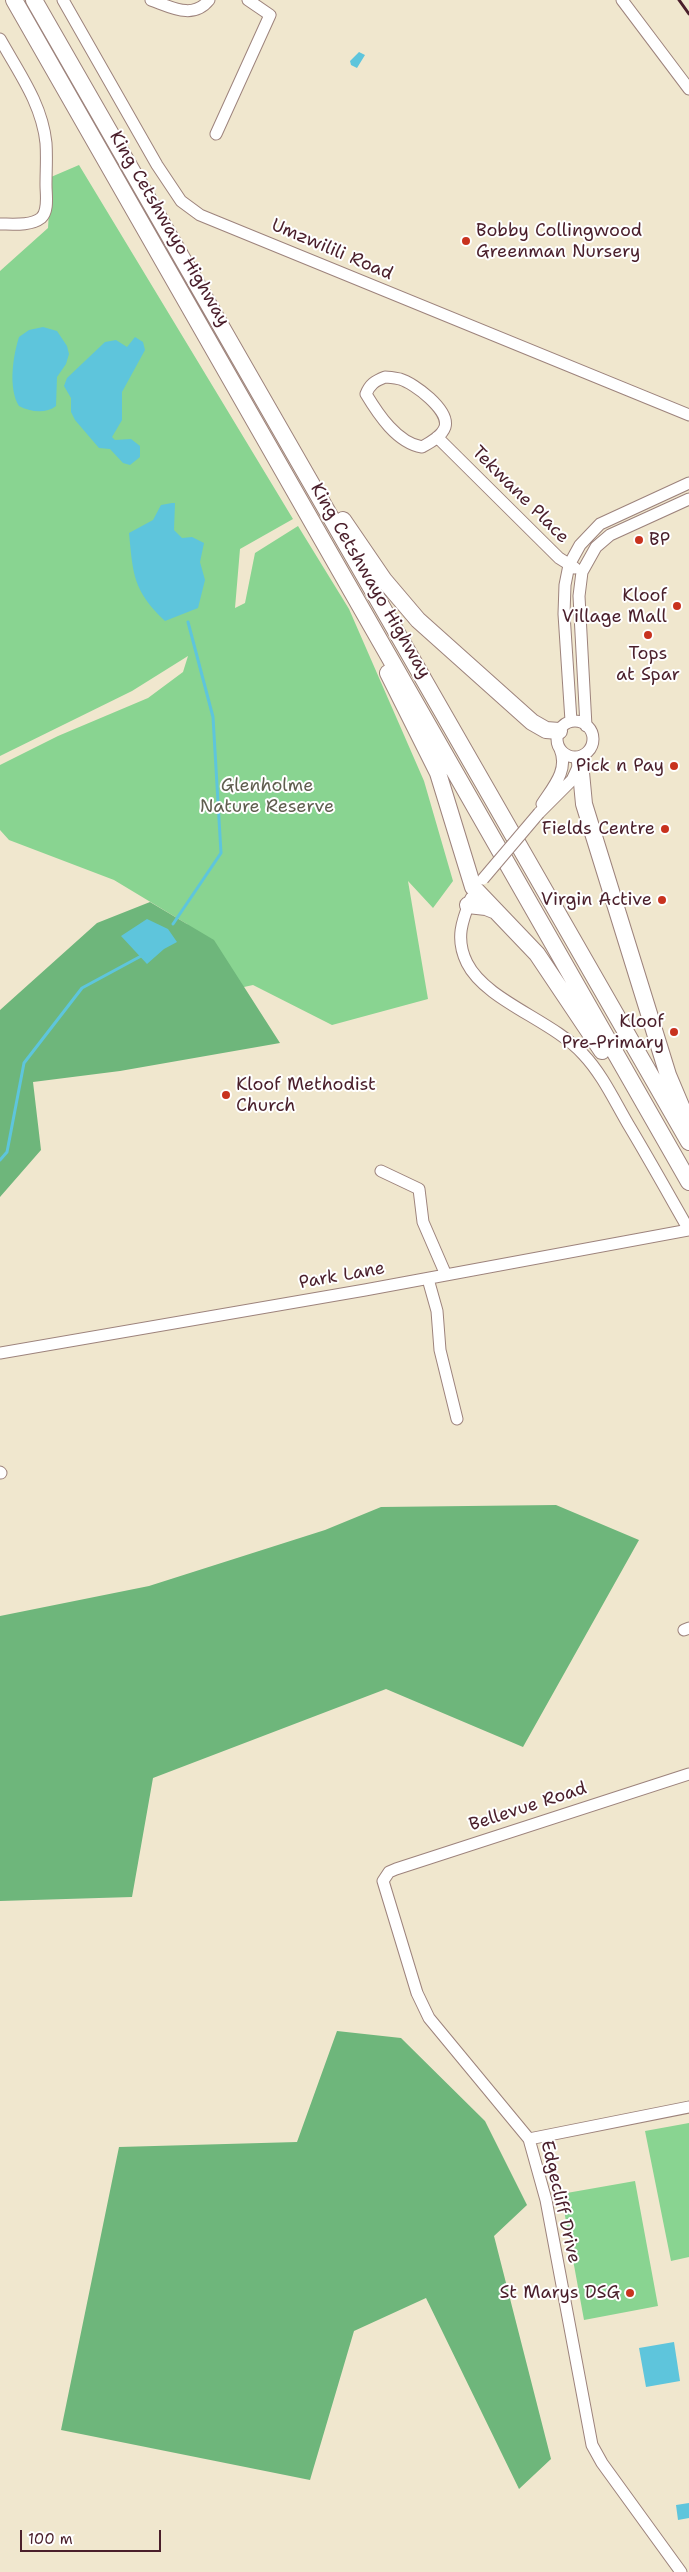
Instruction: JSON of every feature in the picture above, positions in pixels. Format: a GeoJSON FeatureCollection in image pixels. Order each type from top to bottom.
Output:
{"type":"FeatureCollection","features":[{"type":"Feature","properties":{"kind":"highway","name":"King Cetshwayo Highway"},"geometry":{"type":"LineString","coordinates":[[14,0],[689,1182]]}},
{"type":"Feature","properties":{"kind":"highway","name":"King Cetshwayo Highway"},"geometry":{"type":"LineString","coordinates":[[34,0],[689,1142]]}},
{"type":"Feature","properties":{"kind":"highway"},"geometry":{"type":"LineString","coordinates":[[280,430],[384,580],[418,620],[532,722],[546,730],[565,726]]}},
{"type":"Feature","properties":{"kind":"highway"},"geometry":{"type":"LineString","coordinates":[[355,595],[379,654],[438,773],[456,829],[469,880],[479,884],[498,912],[537,954],[617,1075],[649,1114]]}},
{"type":"Feature","properties":{"kind":"highway"},"geometry":{"type":"LineString","coordinates":[[580,759],[584,804],[668,1075],[689,1125]]}},
{"type":"Feature","properties":{"kind":"highway"},"geometry":{"type":"LineString","coordinates":[[468,905],[486,907],[498,912]]}},
{"type":"Feature","properties":{"kind":"street","name":"Umzwilili Road"},"geometry":{"type":"LineString","coordinates":[[63,0],[157,165],[178,196],[193,211],[338,272],[689,414]]}},
{"type":"Feature","properties":{"kind":"street"},"geometry":{"type":"LineString","coordinates":[[151,0],[185,11],[199,9],[209,0]]}},
{"type":"Feature","properties":{"kind":"street"},"geometry":{"type":"LineString","coordinates":[[216,134],[270,15],[248,0]]}},
{"type":"Feature","properties":{"kind":"street"},"geometry":{"type":"LineString","coordinates":[[622,0],[689,89]]}},
{"type":"Feature","properties":{"kind":"street"},"geometry":{"type":"LineString","coordinates":[[0,39],[35,102],[43,129],[46,151],[46,209],[44,215],[33,222],[0,224]]}},
{"type":"Feature","properties":{"kind":"street"},"geometry":{"type":"LineString","coordinates":[[385,377],[401,379],[421,390],[441,410],[446,422],[445,429],[437,437],[422,447],[407,441],[393,430],[371,404],[366,394],[368,388],[373,382],[385,377]]}},
{"type":"Feature","properties":{"kind":"street","name":"Tekwane Place"},"geometry":{"type":"LineString","coordinates":[[437,437],[569,565],[582,572]]}},
{"type":"Feature","properties":{"kind":"street"},"geometry":{"type":"LineString","coordinates":[[539,813],[562,770],[564,760],[557,737],[565,726],[564,614],[565,585],[569,565],[580,545],[600,524],[689,484]]}},
{"type":"Feature","properties":{"kind":"street"},"geometry":{"type":"LineString","coordinates":[[586,726],[579,596],[582,572],[596,547],[610,535],[689,499]]}},
{"type":"Feature","properties":{"kind":"street"},"geometry":{"type":"LineString","coordinates":[[565,726],[579,722],[586,726],[592,735],[591,745],[580,759],[572,780],[539,813],[479,884],[461,921],[460,937],[462,952],[478,980],[498,995],[558,1032],[584,1054],[604,1081],[689,1230]]}},
{"type":"Feature","properties":{"kind":"street"},"geometry":{"type":"LineString","coordinates":[[560,749],[580,759]]}},
{"type":"Feature","properties":{"kind":"street"},"geometry":{"type":"LineString","coordinates":[[381,1171],[418,1189],[423,1222],[446,1276]]}},
{"type":"Feature","properties":{"kind":"street","name":"Park Lane"},"geometry":{"type":"LineString","coordinates":[[0,1353],[446,1276],[689,1230]]}},
{"type":"Feature","properties":{"kind":"street"},"geometry":{"type":"LineString","coordinates":[[428,1279],[436,1311],[440,1350],[457,1419]]}},
{"type":"Feature","properties":{"kind":"street","name":"Bellevue Road"},"geometry":{"type":"LineString","coordinates":[[383,1881],[389,1872],[396,1869],[689,1774]]}},
{"type":"Feature","properties":{"kind":"street","name":"Edgecliff Drive"},"geometry":{"type":"LineString","coordinates":[[383,1881],[418,1993],[429,2018],[529,2139],[546,2200],[592,2445],[602,2463],[681,2572]]}},
{"type":"Feature","properties":{"kind":"street"},"geometry":{"type":"LineString","coordinates":[[529,2139],[689,2107]]}},
{"type":"Feature","properties":{"kind":"green space","name":"Glenholme Nature Reserve"},"geometry":{"type":"Polygon","coordinates":[[[79,165],[293,519],[240,549],[235,608],[245,603],[255,553],[298,526],[349,609],[424,781],[453,881],[433,908],[408,881],[428,999],[332,1025],[253,985],[226,991],[187,924],[114,880],[9,840],[0,830],[0,765],[58,736],[148,698],[183,672],[188,656],[132,691],[0,756],[0,271],[48,228],[51,177],[79,165]]]}},
{"type":"Feature","properties":{"kind":"green space"},"geometry":{"type":"Polygon","coordinates":[[[150,902],[214,940],[280,1043],[120,1071],[33,1082],[41,1150],[0,1197],[0,1010],[97,923],[150,902]]]}},
{"type":"Feature","properties":{"kind":"green space"},"geometry":{"type":"Polygon","coordinates":[[[556,1505],[639,1540],[523,1747],[386,1689],[153,1778],[132,1897],[0,1901],[0,1616],[149,1586],[325,1530],[381,1507],[556,1505]]]}},
{"type":"Feature","properties":{"kind":"green space"},"geometry":{"type":"Polygon","coordinates":[[[337,2031],[401,2038],[485,2121],[527,2205],[494,2236],[551,2459],[519,2489],[426,2298],[354,2331],[310,2480],[61,2430],[119,2147],[297,2142],[337,2031]]]}},
{"type":"Feature","properties":{"kind":"green space"},"geometry":{"type":"Polygon","coordinates":[[[689,2123],[689,2257],[671,2261],[645,2131],[689,2123]]]}},
{"type":"Feature","properties":{"kind":"green space"},"geometry":{"type":"Polygon","coordinates":[[[635,2181],[658,2306],[584,2320],[561,2194],[635,2181]]]}},
{"type":"Feature","properties":{"kind":"water"},"geometry":{"type":"Polygon","coordinates":[[[359,52],[365,55],[357,68],[351,65],[350,61],[359,52]]]}},
{"type":"Feature","properties":{"kind":"water"},"geometry":{"type":"Polygon","coordinates":[[[43,327],[57,331],[67,346],[69,354],[66,364],[57,377],[56,406],[48,410],[28,410],[19,406],[16,399],[13,381],[15,353],[19,337],[29,330],[43,327]]]}},
{"type":"Feature","properties":{"kind":"water"},"geometry":{"type":"Polygon","coordinates":[[[135,337],[143,342],[145,350],[122,392],[122,420],[112,437],[115,440],[131,439],[140,446],[140,457],[130,465],[123,463],[110,449],[99,448],[75,420],[71,412],[71,398],[64,386],[67,378],[105,342],[116,340],[127,347],[135,337]]]}},
{"type":"Feature","properties":{"kind":"water"},"geometry":{"type":"Polygon","coordinates":[[[175,503],[174,530],[182,538],[192,537],[204,543],[200,562],[205,580],[198,608],[165,621],[146,600],[141,591],[134,571],[129,533],[153,520],[161,505],[175,503]]]}},
{"type":"Feature","properties":{"kind":"water"},"geometry":{"type":"Polygon","coordinates":[[[147,919],[168,929],[177,942],[164,949],[147,964],[121,936],[147,919]]]}},
{"type":"Feature","properties":{"kind":"water"},"geometry":{"type":"Polygon","coordinates":[[[674,2342],[680,2381],[646,2387],[639,2348],[674,2342]]]}},
{"type":"Feature","properties":{"kind":"water"},"geometry":{"type":"Polygon","coordinates":[[[689,2503],[689,2518],[678,2520],[676,2505],[689,2503]]]}},
{"type":"Feature","properties":{"kind":"waterway"},"geometry":{"type":"LineString","coordinates":[[173,924],[221,853],[213,717],[188,622]]}},
{"type":"Feature","properties":{"kind":"waterway"},"geometry":{"type":"LineString","coordinates":[[0,1160],[7,1152],[24,1063],[82,988],[143,955]]}},
{"type":"Feature","properties":{"kind":"railway"},"geometry":{"type":"LineString","coordinates":[[679,0],[689,14]]}},
{"type":"Feature","properties":{"kind":"place","name":"Bobby Collingwood Greenman Nursery"},"geometry":{"type":"Point","coordinates":[466,241]}},
{"type":"Feature","properties":{"kind":"place","name":"BP"},"geometry":{"type":"Point","coordinates":[639,540]}},
{"type":"Feature","properties":{"kind":"place","name":"Kloof Village Mall"},"geometry":{"type":"Point","coordinates":[677,606]}},
{"type":"Feature","properties":{"kind":"place","name":"Tops at Spar"},"geometry":{"type":"Point","coordinates":[648,635]}},
{"type":"Feature","properties":{"kind":"place","name":"Pick n Pay"},"geometry":{"type":"Point","coordinates":[674,766]}},
{"type":"Feature","properties":{"kind":"place","name":"Fields Centre"},"geometry":{"type":"Point","coordinates":[665,829]}},
{"type":"Feature","properties":{"kind":"place","name":"Virgin Active"},"geometry":{"type":"Point","coordinates":[662,900]}},
{"type":"Feature","properties":{"kind":"place","name":"Kloof Pre-Primary"},"geometry":{"type":"Point","coordinates":[674,1032]}},
{"type":"Feature","properties":{"kind":"place","name":"Kloof Methodist Church"},"geometry":{"type":"Point","coordinates":[226,1095]}},
{"type":"Feature","properties":{"kind":"place","name":"St Marys DSG"},"geometry":{"type":"Point","coordinates":[630,2293]}}]}
